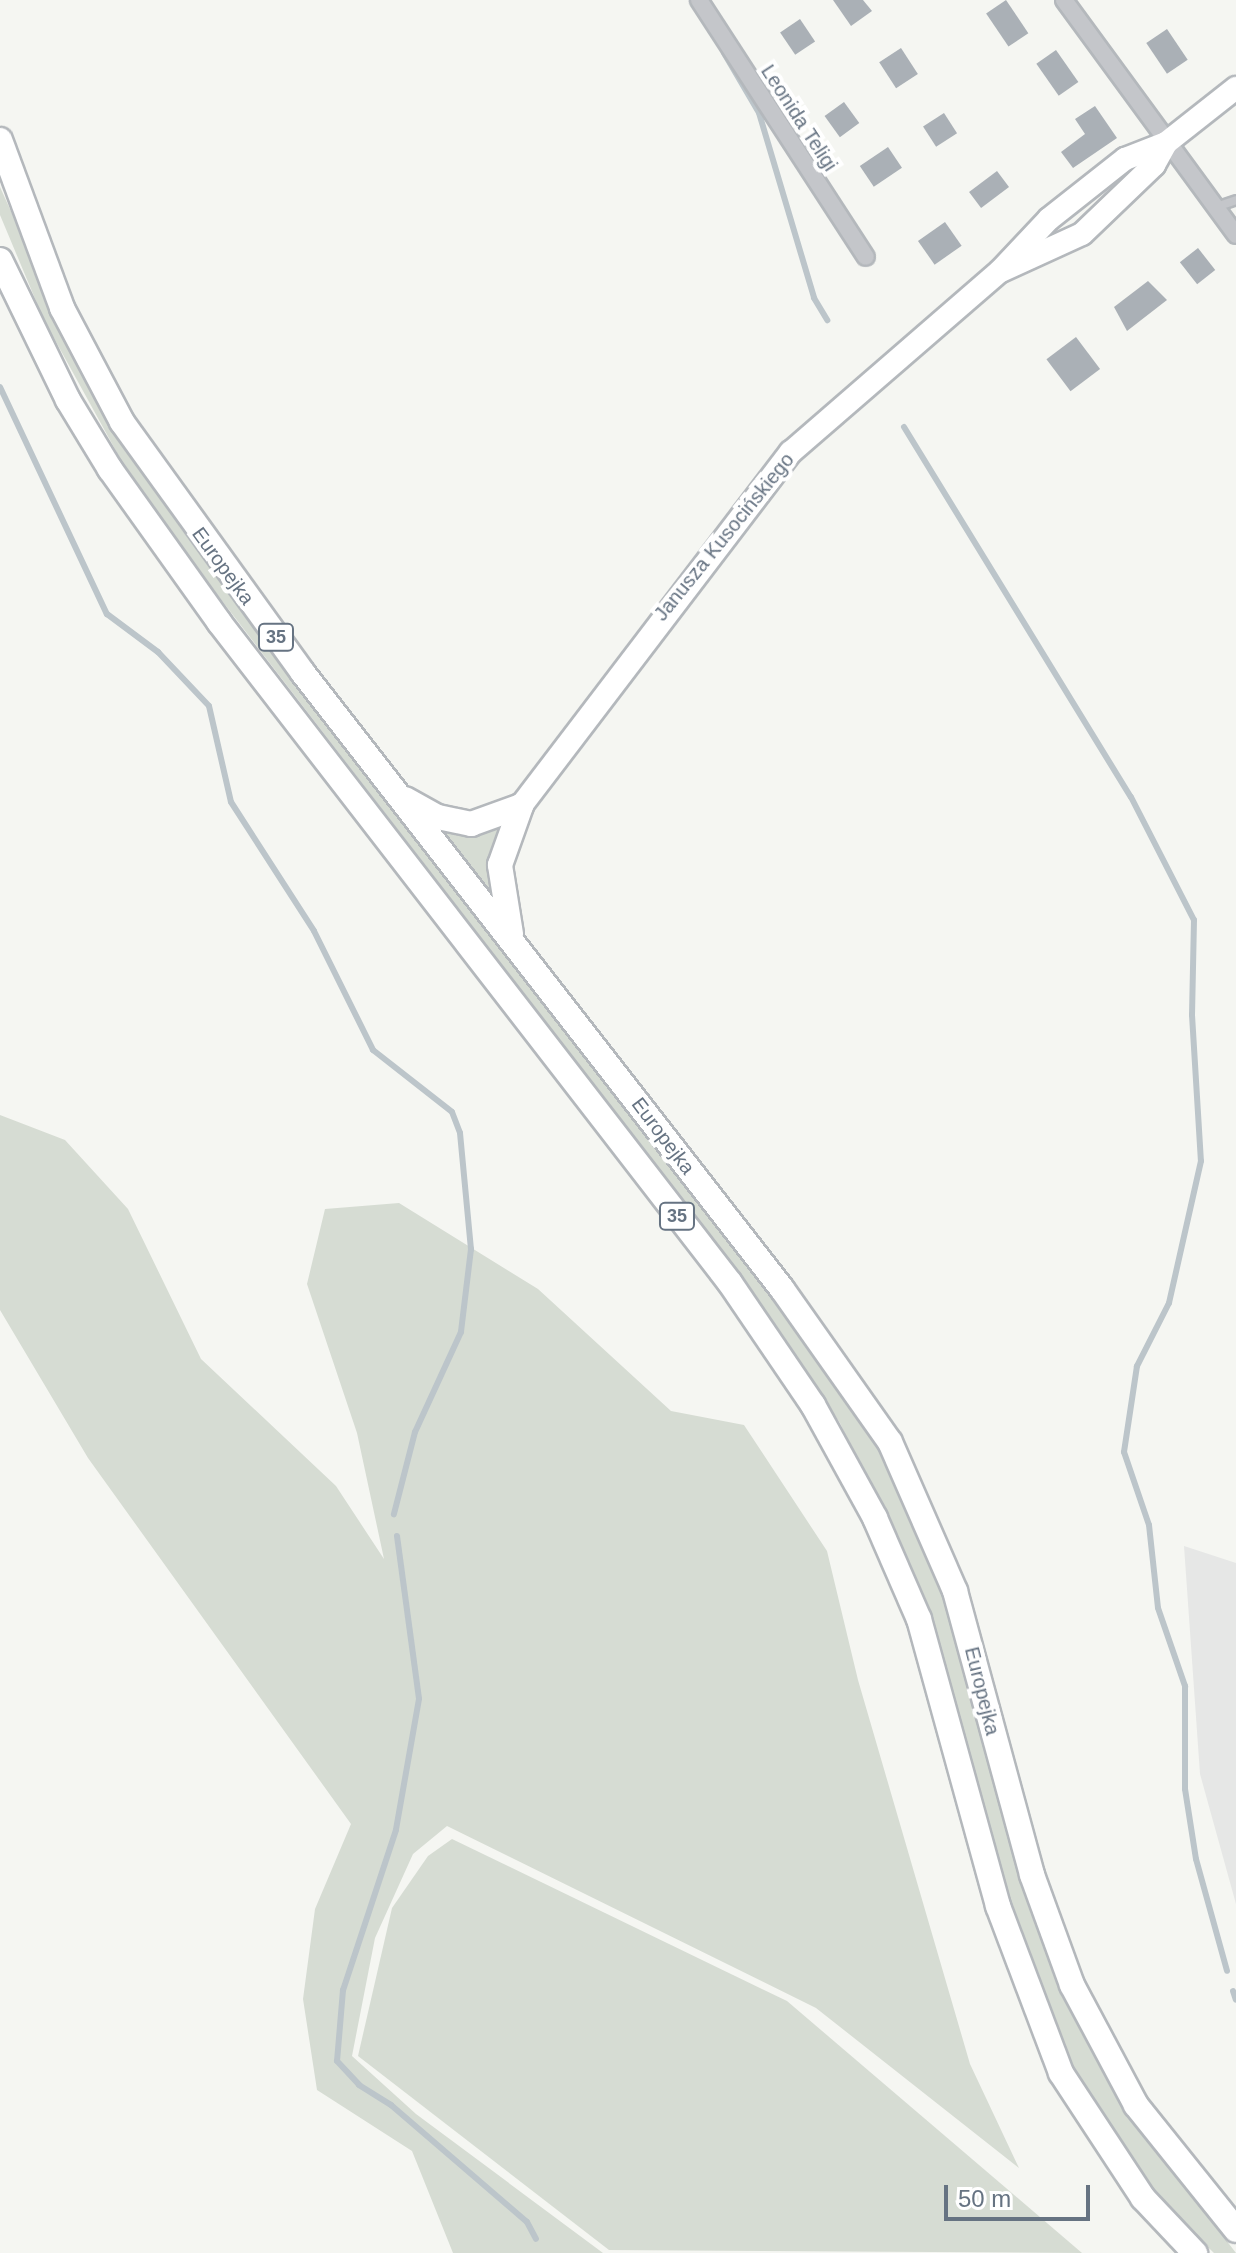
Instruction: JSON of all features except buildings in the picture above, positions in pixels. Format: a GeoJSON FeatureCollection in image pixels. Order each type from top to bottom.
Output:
{"type":"FeatureCollection","features":[{"type":"Feature","properties":{"kind":"main road","name":"Europejka"},"geometry":{"type":"LineString","coordinates":[[0,140],[62,308],[122,422],[395,793],[782,1289],[890,1442],[951,1579],[1032,1875],[1072,1985],[1136,2105],[1236,2230]]}},
{"type":"Feature","properties":{"kind":"main road","name":"Europejka"},"geometry":{"type":"LineString","coordinates":[[0,260],[68,400],[119,482],[219,622],[730,1283],[813,1405],[875,1518],[919,1619],[998,1906],[1061,2073],[1143,2198],[1195,2253]]}},
{"type":"Feature","properties":{"kind":"main road"},"geometry":{"type":"LineString","coordinates":[[395,793],[438,817],[471,824],[521,806]]}},
{"type":"Feature","properties":{"kind":"main road"},"geometry":{"type":"LineString","coordinates":[[515,948],[502,908],[500,865],[521,806]]}},
{"type":"Feature","properties":{"kind":"street","name":"Leonida Teligi"},"geometry":{"type":"LineString","coordinates":[[699,0],[866,257]]}},
{"type":"Feature","properties":{"kind":"street"},"geometry":{"type":"LineString","coordinates":[[1064,0],[1236,235]]}},
{"type":"Feature","properties":{"kind":"street","name":"Janusza Kusocińskiego"},"geometry":{"type":"LineString","coordinates":[[521,806],[780,464],[890,360],[1000,271],[1087,188],[1125,159],[1166,143],[1236,88]]}},
{"type":"Feature","properties":{"kind":"street","name":"Janusza Kusocińskiego"},"geometry":{"type":"LineString","coordinates":[[1000,271],[1082,234],[1154,165],[1166,143]]}},
{"type":"Feature","properties":{"kind":"lane"},"geometry":{"type":"LineString","coordinates":[[1215,207],[1236,200]]}},
{"type":"Feature","properties":{"kind":"shaded area"},"geometry":{"type":"Polygon","coordinates":[[[0,187],[91,388],[182,530],[761,1283],[882,1454],[942,1594],[1025,1891],[1069,2005],[1126,2110],[1236,2253],[1214,2253],[1188,2228],[1147,2181],[1075,2071],[1008,1896],[926,1605],[840,1423],[752,1291],[173,537],[121,460],[44,320],[0,215],[0,187]]]}},
{"type":"Feature","properties":{"kind":"shaded area"},"geometry":{"type":"Polygon","coordinates":[[[441,830],[499,830],[491,892],[487,892],[441,830]]]}},
{"type":"Feature","properties":{"kind":"shaded area"},"geometry":{"type":"Polygon","coordinates":[[[0,1115],[65,1140],[128,1209],[201,1359],[336,1486],[384,1559],[357,1433],[307,1284],[325,1209],[399,1203],[538,1289],[671,1411],[744,1425],[827,1551],[858,1680],[970,2064],[1019,2168],[816,2008],[447,1826],[413,1854],[375,1938],[352,2056],[416,2114],[603,2253],[453,2253],[412,2151],[317,2090],[303,1999],[315,1909],[351,1824],[88,1458],[0,1310],[0,1115]]]}},
{"type":"Feature","properties":{"kind":"shaded area"},"geometry":{"type":"Polygon","coordinates":[[[1184,1546],[1236,1563],[1236,1904],[1200,1774],[1184,1546]]]}},
{"type":"Feature","properties":{"kind":"shaded area"},"geometry":{"type":"Polygon","coordinates":[[[452,1839],[787,2001],[1082,2253],[609,2250],[358,2056],[392,1908],[428,1856],[452,1839]]]}},
{"type":"Feature","properties":{"kind":"waterway"},"geometry":{"type":"LineString","coordinates":[[724,53],[759,113],[814,298],[827,320]]}},
{"type":"Feature","properties":{"kind":"waterway"},"geometry":{"type":"LineString","coordinates":[[0,387],[107,614],[158,652],[209,706],[231,802],[314,931],[373,1050],[452,1112],[460,1133],[471,1249],[461,1332],[415,1432],[394,1514]]}},
{"type":"Feature","properties":{"kind":"waterway"},"geometry":{"type":"LineString","coordinates":[[904,427],[1131,797],[1194,920],[1192,1015],[1201,1161],[1169,1303],[1137,1366],[1124,1452],[1149,1525],[1158,1608],[1185,1686],[1185,1789],[1196,1859],[1227,1971]]}},
{"type":"Feature","properties":{"kind":"waterway"},"geometry":{"type":"LineString","coordinates":[[397,1536],[419,1699],[396,1830],[343,1990],[337,2061],[359,2085],[391,2105],[527,2222],[536,2239]]}},
{"type":"Feature","properties":{"kind":"waterway"},"geometry":{"type":"LineString","coordinates":[[1233,1991],[1236,2000]]}}]}
